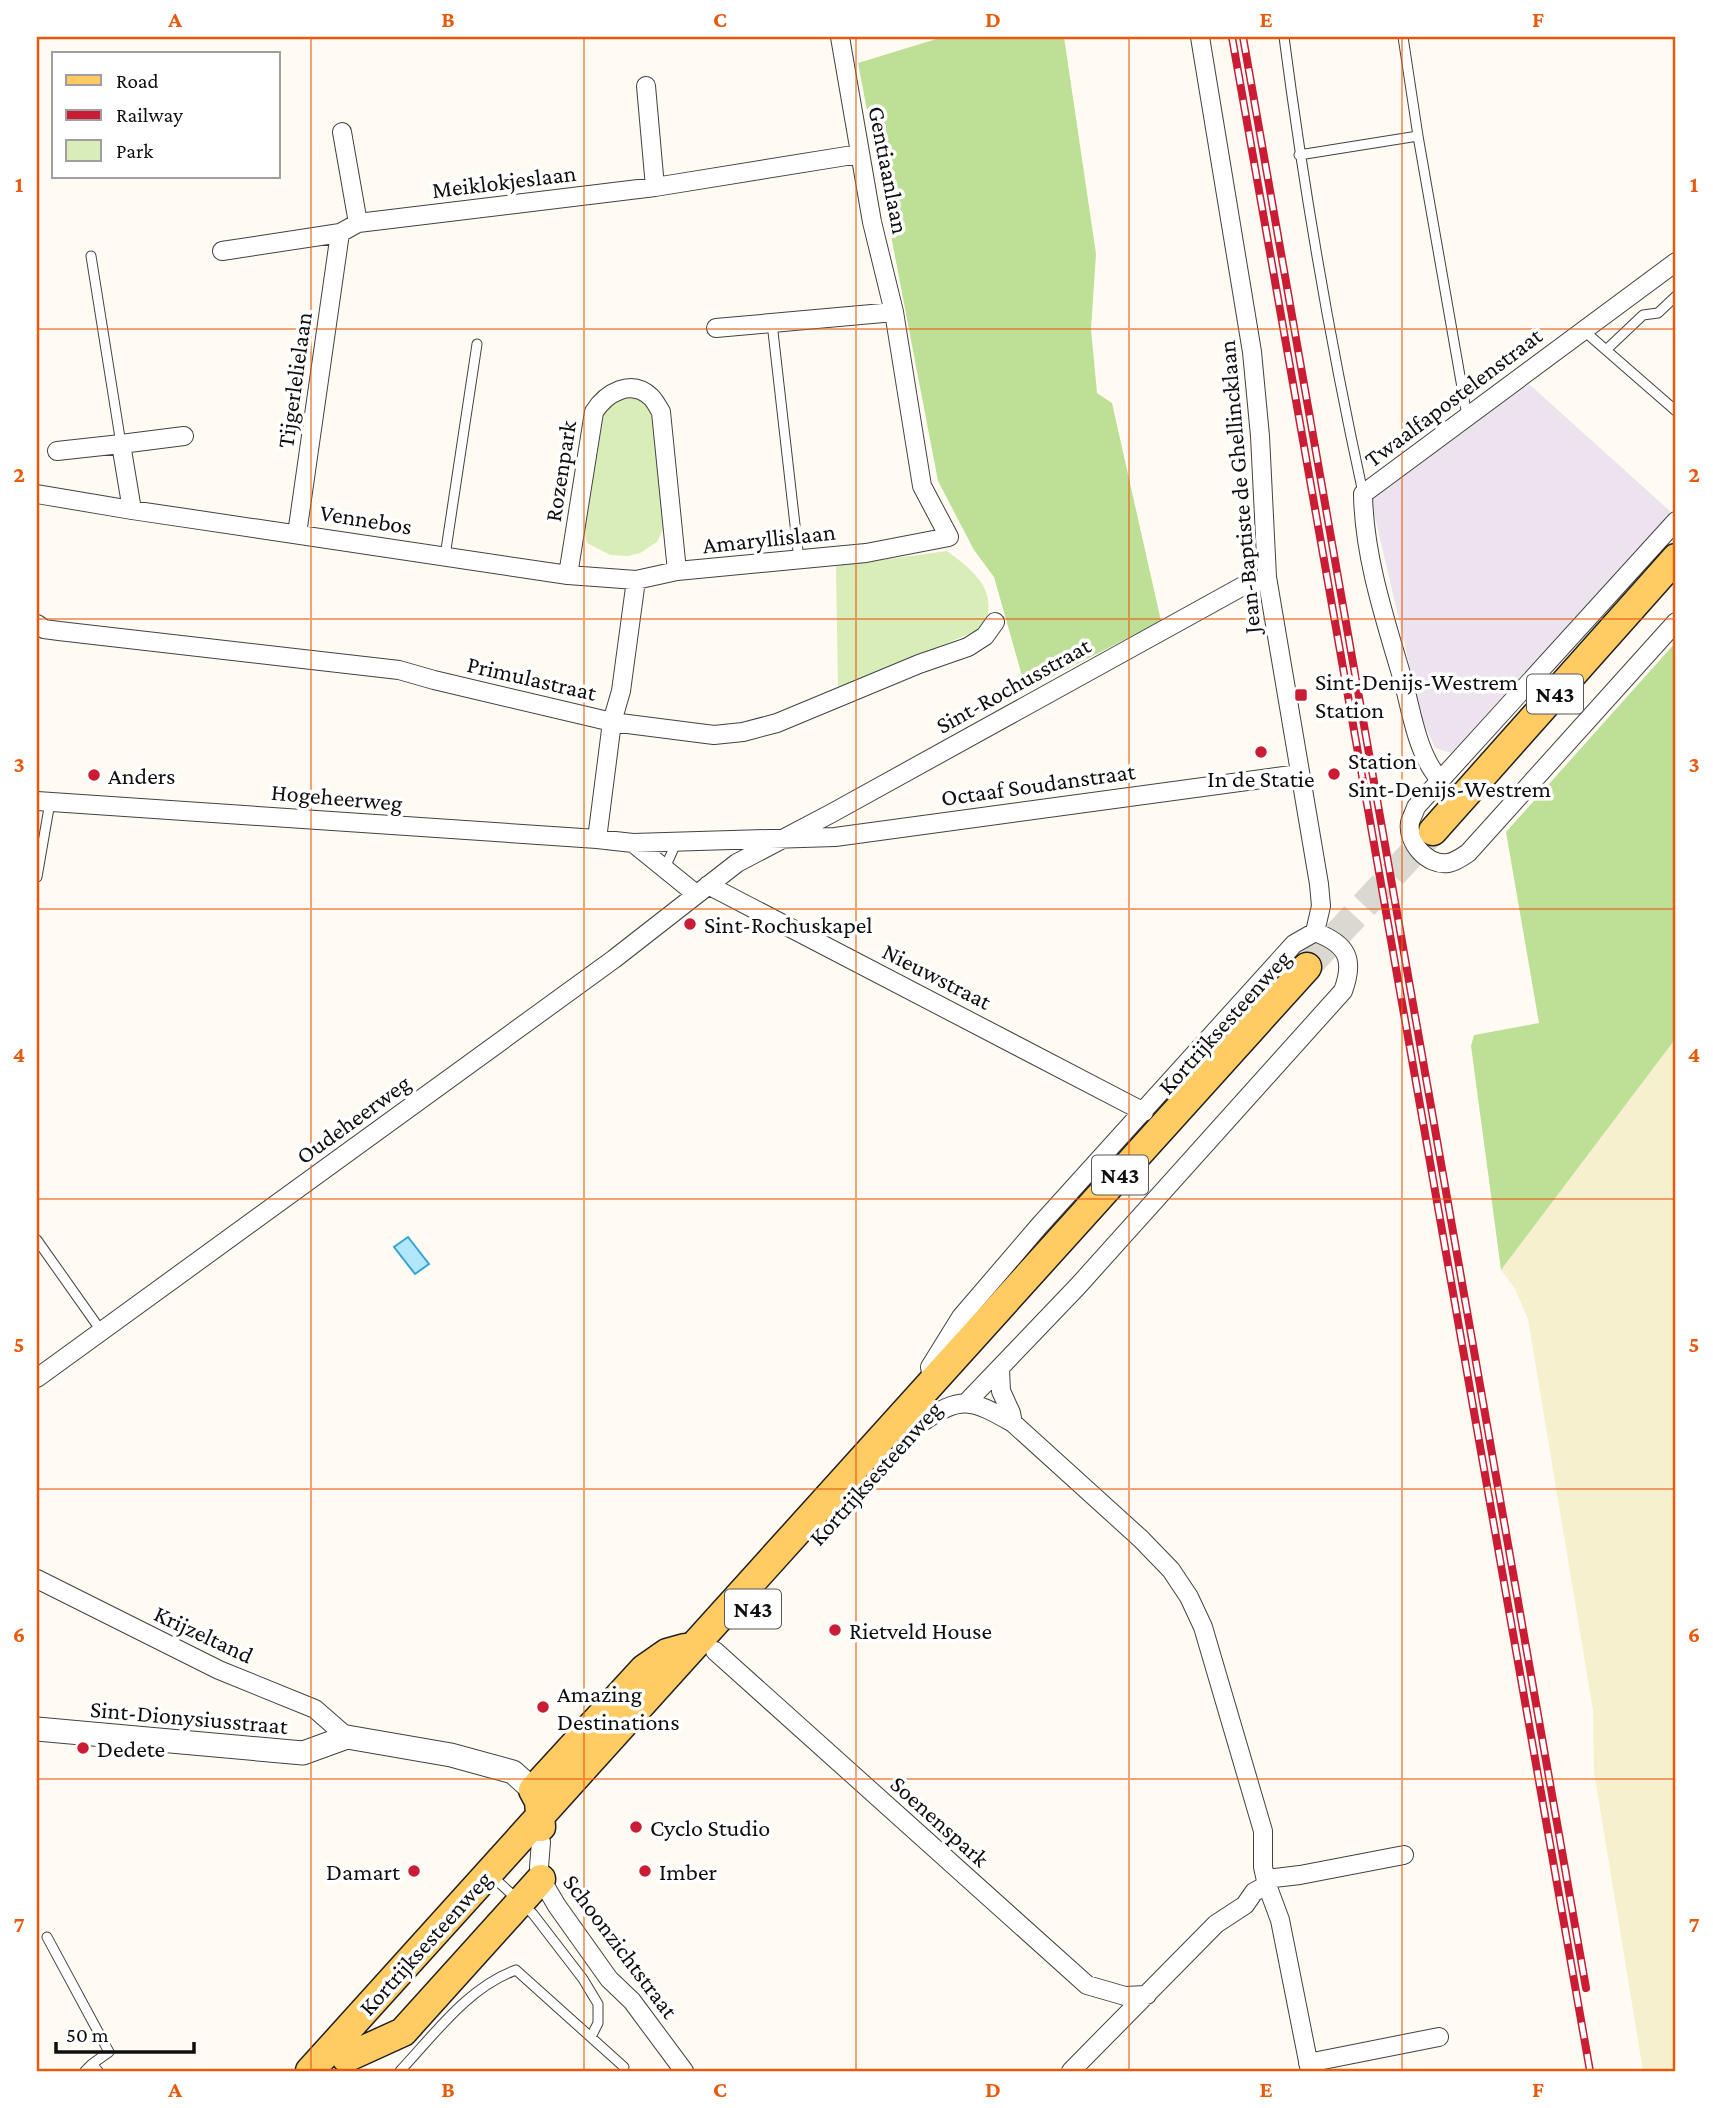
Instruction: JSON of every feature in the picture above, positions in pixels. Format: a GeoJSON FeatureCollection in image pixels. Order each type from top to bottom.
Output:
{"type":"FeatureCollection","features":[{"type":"Feature","properties":{"kind":"main road","name":"N43"},"geometry":{"type":"LineString","coordinates":[[1676,558],[1439,838],[1676,587]]}},
{"type":"Feature","properties":{"kind":"main road","name":"Kortrijksesteenweg"},"geometry":{"type":"LineString","coordinates":[[310,2071],[504,1887],[538,1816],[644,1669],[667,1653],[705,1648],[931,1374],[1314,973],[921,1423],[705,1648],[538,1816]]}},
{"type":"Feature","properties":{"kind":"main road","name":"N43"},"geometry":{"type":"LineString","coordinates":[[340,2065],[403,2032],[504,1887],[541,1879]]}},
{"type":"Feature","properties":{"kind":"street","name":"Gentiaanlaan"},"geometry":{"type":"LineString","coordinates":[[840,37],[872,222],[894,312],[922,486],[948,537]]}},
{"type":"Feature","properties":{"kind":"street","name":"Jean-Baptiste de Ghellincklaan"},"geometry":{"type":"LineString","coordinates":[[1200,37],[1252,352],[1260,436],[1267,577],[1321,906],[1315,932]]}},
{"type":"Feature","properties":{"kind":"street"},"geometry":{"type":"LineString","coordinates":[[646,86],[655,187]]}},
{"type":"Feature","properties":{"kind":"street"},"geometry":{"type":"LineString","coordinates":[[342,132],[358,223]]}},
{"type":"Feature","properties":{"kind":"street","name":"Meiklokjeslaan"},"geometry":{"type":"LineString","coordinates":[[222,251],[340,233],[358,223],[655,187],[859,154]]}},
{"type":"Feature","properties":{"kind":"street","name":"Tijgerlelielaan"},"geometry":{"type":"LineString","coordinates":[[297,534],[340,233]]}},
{"type":"Feature","properties":{"kind":"street","name":"Twaalfapostelenstraat"},"geometry":{"type":"LineString","coordinates":[[1440,780],[1420,742],[1391,638],[1369,554],[1363,494],[1676,261]]}},
{"type":"Feature","properties":{"kind":"street"},"geometry":{"type":"LineString","coordinates":[[716,328],[894,312]]}},
{"type":"Feature","properties":{"kind":"street","name":"Rozenpark"},"geometry":{"type":"LineString","coordinates":[[568,575],[594,412],[602,400],[616,390],[632,389],[650,396],[661,412],[677,571]]}},
{"type":"Feature","properties":{"kind":"street"},"geometry":{"type":"LineString","coordinates":[[57,451],[184,436]]}},
{"type":"Feature","properties":{"kind":"street"},"geometry":{"type":"LineString","coordinates":[[121,444],[132,510]]}},
{"type":"Feature","properties":{"kind":"street","name":"Vennebos"},"geometry":{"type":"LineString","coordinates":[[37,494],[593,577]]}},
{"type":"Feature","properties":{"kind":"street"},"geometry":{"type":"LineString","coordinates":[[1676,521],[1416,807],[1410,823],[1411,838],[1422,854],[1434,862],[1447,864],[1468,853],[1676,622]]}},
{"type":"Feature","properties":{"kind":"street","name":"Amaryllislaan"},"geometry":{"type":"LineString","coordinates":[[593,577],[636,580],[677,571],[866,553],[948,537]]}},
{"type":"Feature","properties":{"kind":"street","name":"Sint-Rochusstraat"},"geometry":{"type":"LineString","coordinates":[[737,863],[1243,586],[1267,577]]}},
{"type":"Feature","properties":{"kind":"street"},"geometry":{"type":"LineString","coordinates":[[597,839],[612,722],[621,691],[636,580]]}},
{"type":"Feature","properties":{"kind":"street","name":"Primulastraat"},"geometry":{"type":"LineString","coordinates":[[37,624],[44,629],[59,631],[399,670],[612,722],[713,735],[743,732],[776,723],[919,664],[968,647],[985,636],[995,622]]}},
{"type":"Feature","properties":{"kind":"street","name":"Octaaf Soudanstraat"},"geometry":{"type":"LineString","coordinates":[[727,840],[835,836],[1299,774]]}},
{"type":"Feature","properties":{"kind":"street","name":"Hogeheerweg"},"geometry":{"type":"LineString","coordinates":[[43,801],[597,839],[633,844],[727,840]]}},
{"type":"Feature","properties":{"kind":"street","name":"Nieuwstraat"},"geometry":{"type":"LineString","coordinates":[[633,844],[702,889],[1144,1112]]}},
{"type":"Feature","properties":{"kind":"street","name":"Oudeheerweg"},"geometry":{"type":"LineString","coordinates":[[37,1378],[603,967],[737,863]]}},
{"type":"Feature","properties":{"kind":"street","name":"Kortrijksesteenweg"},"geometry":{"type":"LineString","coordinates":[[931,1374],[961,1317],[1039,1226],[1294,944],[1315,932],[1339,945],[1350,965],[1343,991],[967,1402]]}},
{"type":"Feature","properties":{"kind":"street"},"geometry":{"type":"LineString","coordinates":[[1000,1369],[1001,1391],[1013,1423]]}},
{"type":"Feature","properties":{"kind":"street"},"geometry":{"type":"LineString","coordinates":[[921,1423],[940,1409],[963,1401],[1013,1423],[1141,1539],[1171,1570],[1189,1597],[1203,1627],[1263,1831],[1268,1889],[1280,1920],[1309,2067],[1439,2037]]}},
{"type":"Feature","properties":{"kind":"street","name":"Krijzeltand"},"geometry":{"type":"LineString","coordinates":[[37,1579],[219,1670],[315,1709],[347,1737]]}},
{"type":"Feature","properties":{"kind":"street","name":"Soenenspark"},"geometry":{"type":"LineString","coordinates":[[705,1648],[1087,1985],[1125,1996],[1147,1995]]}},
{"type":"Feature","properties":{"kind":"street","name":"Sint-Dionysiusstraat"},"geometry":{"type":"LineString","coordinates":[[37,1729],[303,1753],[347,1737],[451,1755],[513,1772],[538,1816]]}},
{"type":"Feature","properties":{"kind":"street","name":"Schoonzichtstraat"},"geometry":{"type":"LineString","coordinates":[[538,1816],[541,1879],[609,1979],[632,2001],[684,2071]]}},
{"type":"Feature","properties":{"kind":"street"},"geometry":{"type":"LineString","coordinates":[[1071,2071],[1216,1924],[1245,1905],[1254,1892],[1300,1875],[1404,1855]]}},
{"type":"Feature","properties":{"kind":"lane"},"geometry":{"type":"LineString","coordinates":[[1284,37],[1299,155],[1342,397],[1363,494]]}},
{"type":"Feature","properties":{"kind":"lane"},"geometry":{"type":"LineString","coordinates":[[1402,37],[1467,417]]}},
{"type":"Feature","properties":{"kind":"lane"},"geometry":{"type":"LineString","coordinates":[[1299,155],[1418,136]]}},
{"type":"Feature","properties":{"kind":"lane"},"geometry":{"type":"LineString","coordinates":[[91,256],[121,444]]}},
{"type":"Feature","properties":{"kind":"lane"},"geometry":{"type":"LineString","coordinates":[[1606,351],[1643,315],[1658,313],[1676,296]]}},
{"type":"Feature","properties":{"kind":"lane"},"geometry":{"type":"LineString","coordinates":[[772,323],[799,560]]}},
{"type":"Feature","properties":{"kind":"lane"},"geometry":{"type":"LineString","coordinates":[[1583,330],[1676,411]]}},
{"type":"Feature","properties":{"kind":"lane"},"geometry":{"type":"LineString","coordinates":[[446,556],[477,344]]}},
{"type":"Feature","properties":{"kind":"lane"},"geometry":{"type":"LineString","coordinates":[[37,877],[43,801]]}},
{"type":"Feature","properties":{"kind":"lane"},"geometry":{"type":"LineString","coordinates":[[727,840],[737,863]]}},
{"type":"Feature","properties":{"kind":"lane"},"geometry":{"type":"LineString","coordinates":[[665,867],[676,843]]}},
{"type":"Feature","properties":{"kind":"lane"},"geometry":{"type":"LineString","coordinates":[[37,1240],[102,1332]]}},
{"type":"Feature","properties":{"kind":"lane"},"geometry":{"type":"LineString","coordinates":[[504,1887],[541,1924],[583,1979],[598,2004],[598,2023],[591,2037]]}},
{"type":"Feature","properties":{"kind":"lane"},"geometry":{"type":"LineString","coordinates":[[47,1937],[109,2052],[92,2069]]}},
{"type":"Feature","properties":{"kind":"lane"},"geometry":{"type":"LineString","coordinates":[[400,2071],[463,2003],[497,1977],[516,1970],[625,2070]]}},
{"type":"Feature","properties":{"kind":"shaded area"},"geometry":{"type":"Polygon","coordinates":[[[1529,384],[1671,512],[1451,753],[1435,748],[1422,719],[1371,500],[1529,384]]]}},
{"type":"Feature","properties":{"kind":"shaded area"},"geometry":{"type":"Polygon","coordinates":[[[1676,1038],[1676,2071],[1643,2071],[1594,1772],[1593,1711],[1528,1319],[1515,1289],[1501,1270],[1676,1038]]]}},
{"type":"Feature","properties":{"kind":"green space"},"geometry":{"type":"Polygon","coordinates":[[[943,37],[1064,37],[1096,254],[1091,329],[1097,393],[1112,403],[1161,621],[1026,690],[994,577],[974,550],[938,481],[858,63],[943,37]]]}},
{"type":"Feature","properties":{"kind":"green space"},"geometry":{"type":"Polygon","coordinates":[[[633,397],[644,403],[653,416],[665,526],[657,542],[640,553],[628,556],[610,555],[587,543],[584,531],[601,415],[619,398],[633,397]]]}},
{"type":"Feature","properties":{"kind":"green space"},"geometry":{"type":"Polygon","coordinates":[[[947,551],[982,583],[988,603],[983,628],[838,689],[836,566],[947,551]]]}},
{"type":"Feature","properties":{"kind":"green space"},"geometry":{"type":"Polygon","coordinates":[[[1676,642],[1676,1038],[1501,1270],[1471,1046],[1474,1035],[1539,1023],[1506,832],[1676,642]]]}},
{"type":"Feature","properties":{"kind":"water"},"geometry":{"type":"Polygon","coordinates":[[[408,1237],[429,1264],[415,1274],[394,1247],[408,1237]]]}},
{"type":"Feature","properties":{"kind":"tunnel"},"geometry":{"type":"LineString","coordinates":[[1307,967],[1433,831]]}},
{"type":"Feature","properties":{"kind":"railway"},"geometry":{"type":"LineString","coordinates":[[1232,37],[1590,2071]]}},
{"type":"Feature","properties":{"kind":"railway"},"geometry":{"type":"LineString","coordinates":[[1243,37],[1586,1988]]}},
{"type":"Feature","properties":{"kind":"place","name":"Sint-Denijs-Westrem Station"},"geometry":{"type":"Point","coordinates":[1301,695]}},
{"type":"Feature","properties":{"kind":"place","name":"In de Statie"},"geometry":{"type":"Point","coordinates":[1261,752]}},
{"type":"Feature","properties":{"kind":"place","name":"Station Sint-Denijs-Westrem"},"geometry":{"type":"Point","coordinates":[1334,774]}},
{"type":"Feature","properties":{"kind":"place","name":"Anders"},"geometry":{"type":"Point","coordinates":[94,775]}},
{"type":"Feature","properties":{"kind":"place","name":"Sint-Rochuskapel"},"geometry":{"type":"Point","coordinates":[690,924]}},
{"type":"Feature","properties":{"kind":"place","name":"Rietveld House"},"geometry":{"type":"Point","coordinates":[835,1630]}},
{"type":"Feature","properties":{"kind":"place","name":"Amazing Destinations"},"geometry":{"type":"Point","coordinates":[543,1707]}},
{"type":"Feature","properties":{"kind":"place","name":"Dedete"},"geometry":{"type":"Point","coordinates":[83,1748]}},
{"type":"Feature","properties":{"kind":"place","name":"Cyclo Studio"},"geometry":{"type":"Point","coordinates":[636,1827]}},
{"type":"Feature","properties":{"kind":"place","name":"Damart"},"geometry":{"type":"Point","coordinates":[414,1871]}},
{"type":"Feature","properties":{"kind":"place","name":"Imber"},"geometry":{"type":"Point","coordinates":[645,1871]}}]}
